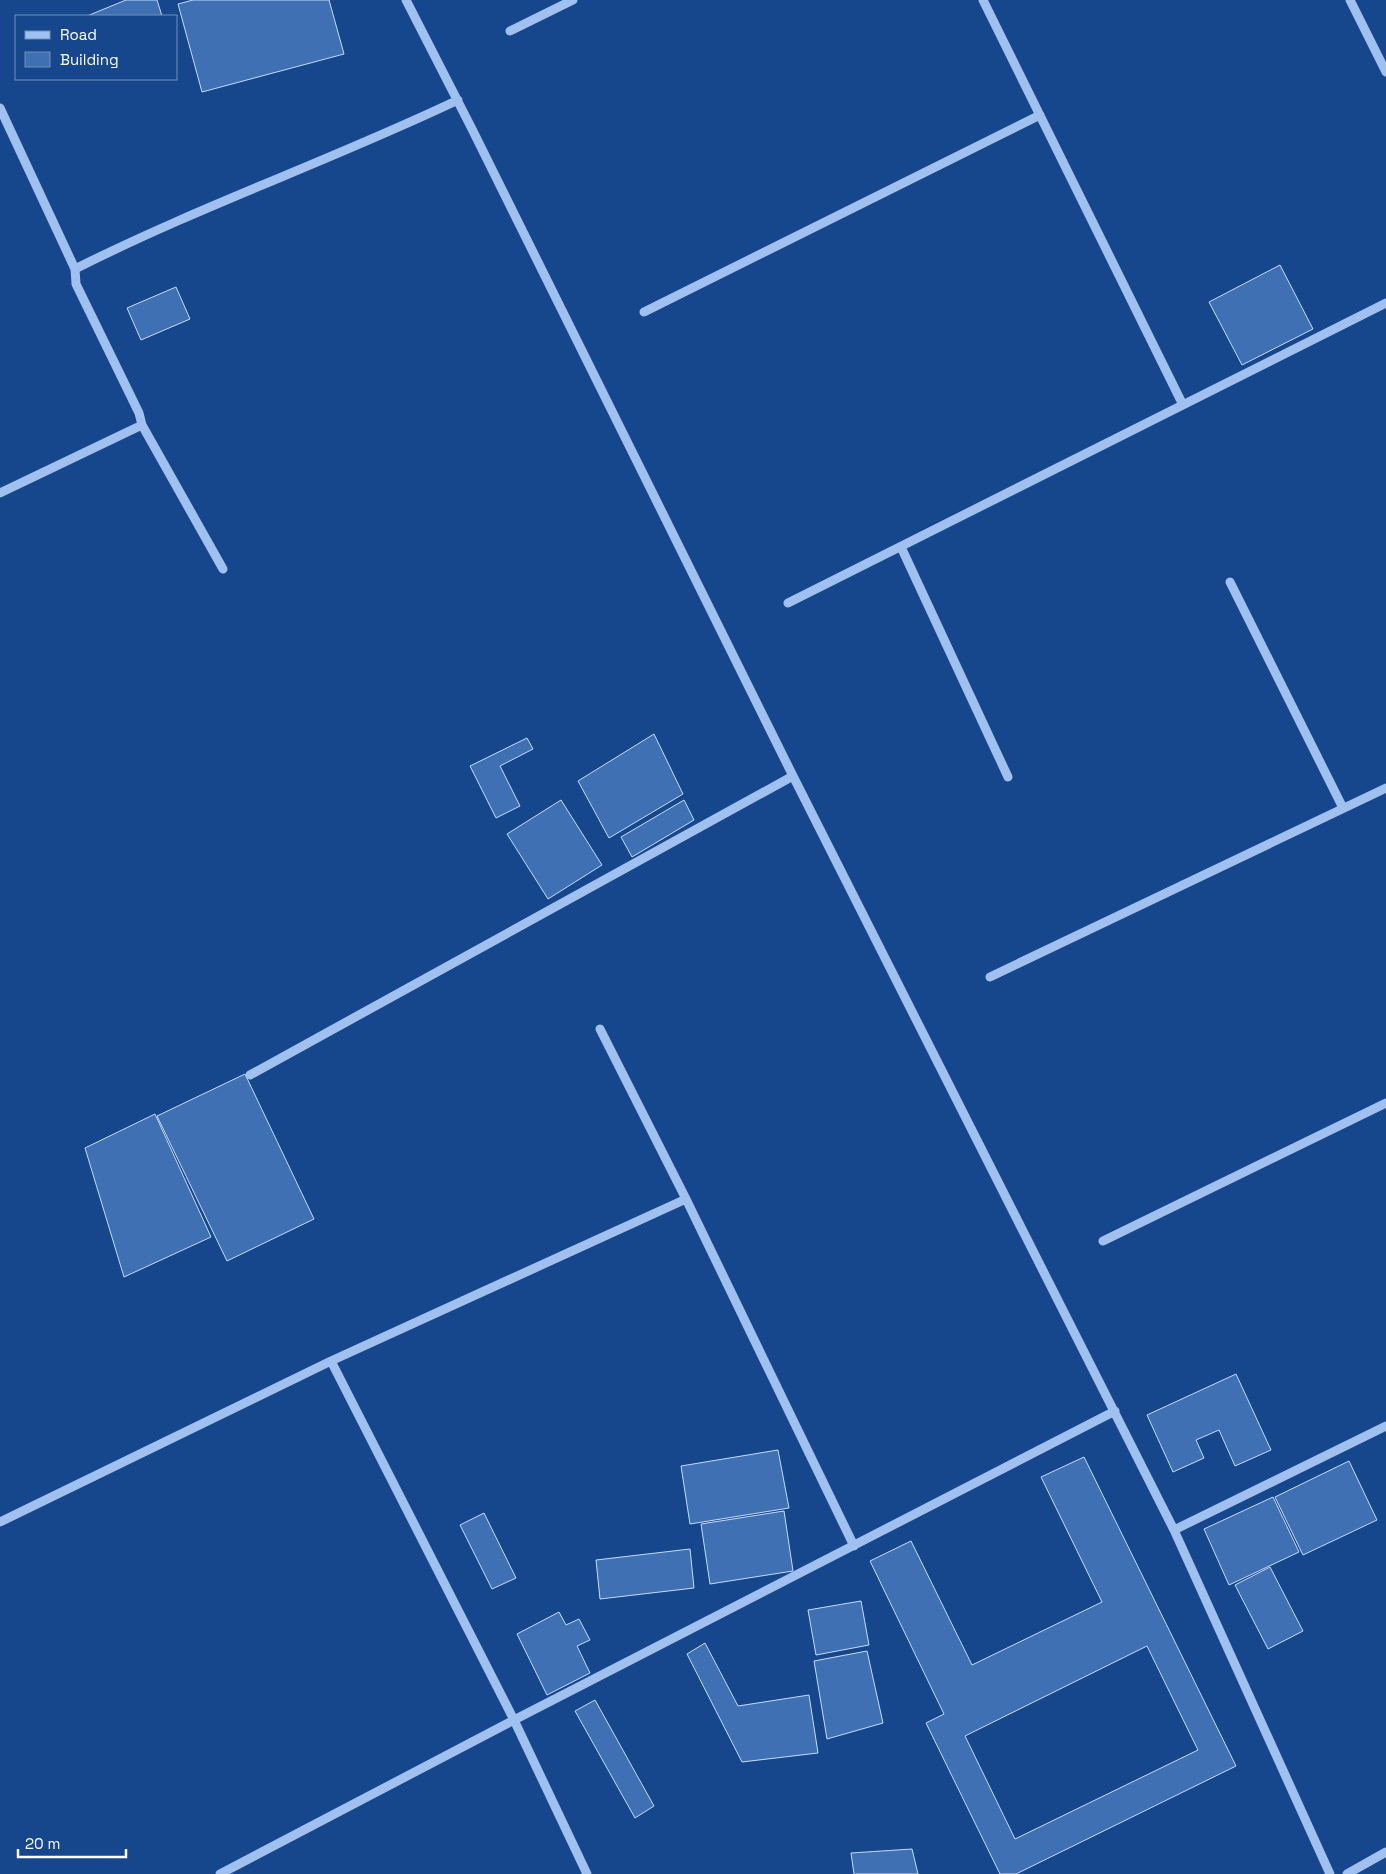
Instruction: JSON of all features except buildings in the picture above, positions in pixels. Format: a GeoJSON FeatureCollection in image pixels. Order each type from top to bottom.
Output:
{"type":"FeatureCollection","features":[{"type":"Feature","properties":{"kind":"street"},"geometry":{"type":"LineString","coordinates":[[406,0],[458,100],[793,776],[1174,1530],[1330,1874]]}},
{"type":"Feature","properties":{"kind":"street"},"geometry":{"type":"LineString","coordinates":[[510,31],[573,0]]}},
{"type":"Feature","properties":{"kind":"street"},"geometry":{"type":"LineString","coordinates":[[983,0],[1183,405]]}},
{"type":"Feature","properties":{"kind":"street"},"geometry":{"type":"LineString","coordinates":[[1350,0],[1386,72]]}},
{"type":"Feature","properties":{"kind":"street"},"geometry":{"type":"LineString","coordinates":[[75,269],[188,216],[393,131],[458,100]]}},
{"type":"Feature","properties":{"kind":"street"},"geometry":{"type":"LineString","coordinates":[[0,108],[75,269],[76,284],[139,413],[142,425],[223,569]]}},
{"type":"Feature","properties":{"kind":"street"},"geometry":{"type":"LineString","coordinates":[[644,312],[1040,115]]}},
{"type":"Feature","properties":{"kind":"street"},"geometry":{"type":"LineString","coordinates":[[788,603],[1386,302]]}},
{"type":"Feature","properties":{"kind":"street"},"geometry":{"type":"LineString","coordinates":[[0,493],[142,425]]}},
{"type":"Feature","properties":{"kind":"street"},"geometry":{"type":"LineString","coordinates":[[901,547],[1008,777]]}},
{"type":"Feature","properties":{"kind":"street"},"geometry":{"type":"LineString","coordinates":[[1230,582],[1343,808]]}},
{"type":"Feature","properties":{"kind":"street"},"geometry":{"type":"LineString","coordinates":[[250,1075],[793,776]]}},
{"type":"Feature","properties":{"kind":"street"},"geometry":{"type":"LineString","coordinates":[[990,978],[1386,788]]}},
{"type":"Feature","properties":{"kind":"street"},"geometry":{"type":"LineString","coordinates":[[600,1029],[686,1199],[854,1546]]}},
{"type":"Feature","properties":{"kind":"street"},"geometry":{"type":"LineString","coordinates":[[1103,1241],[1386,1103]]}},
{"type":"Feature","properties":{"kind":"street"},"geometry":{"type":"LineString","coordinates":[[0,1522],[330,1361],[686,1199]]}},
{"type":"Feature","properties":{"kind":"street"},"geometry":{"type":"LineString","coordinates":[[330,1361],[514,1720],[587,1874]]}},
{"type":"Feature","properties":{"kind":"street"},"geometry":{"type":"LineString","coordinates":[[220,1874],[514,1720],[1115,1411]]}},
{"type":"Feature","properties":{"kind":"street"},"geometry":{"type":"LineString","coordinates":[[1174,1530],[1386,1426]]}},
{"type":"Feature","properties":{"kind":"street"},"geometry":{"type":"LineString","coordinates":[[1347,1874],[1386,1852]]}}]}
